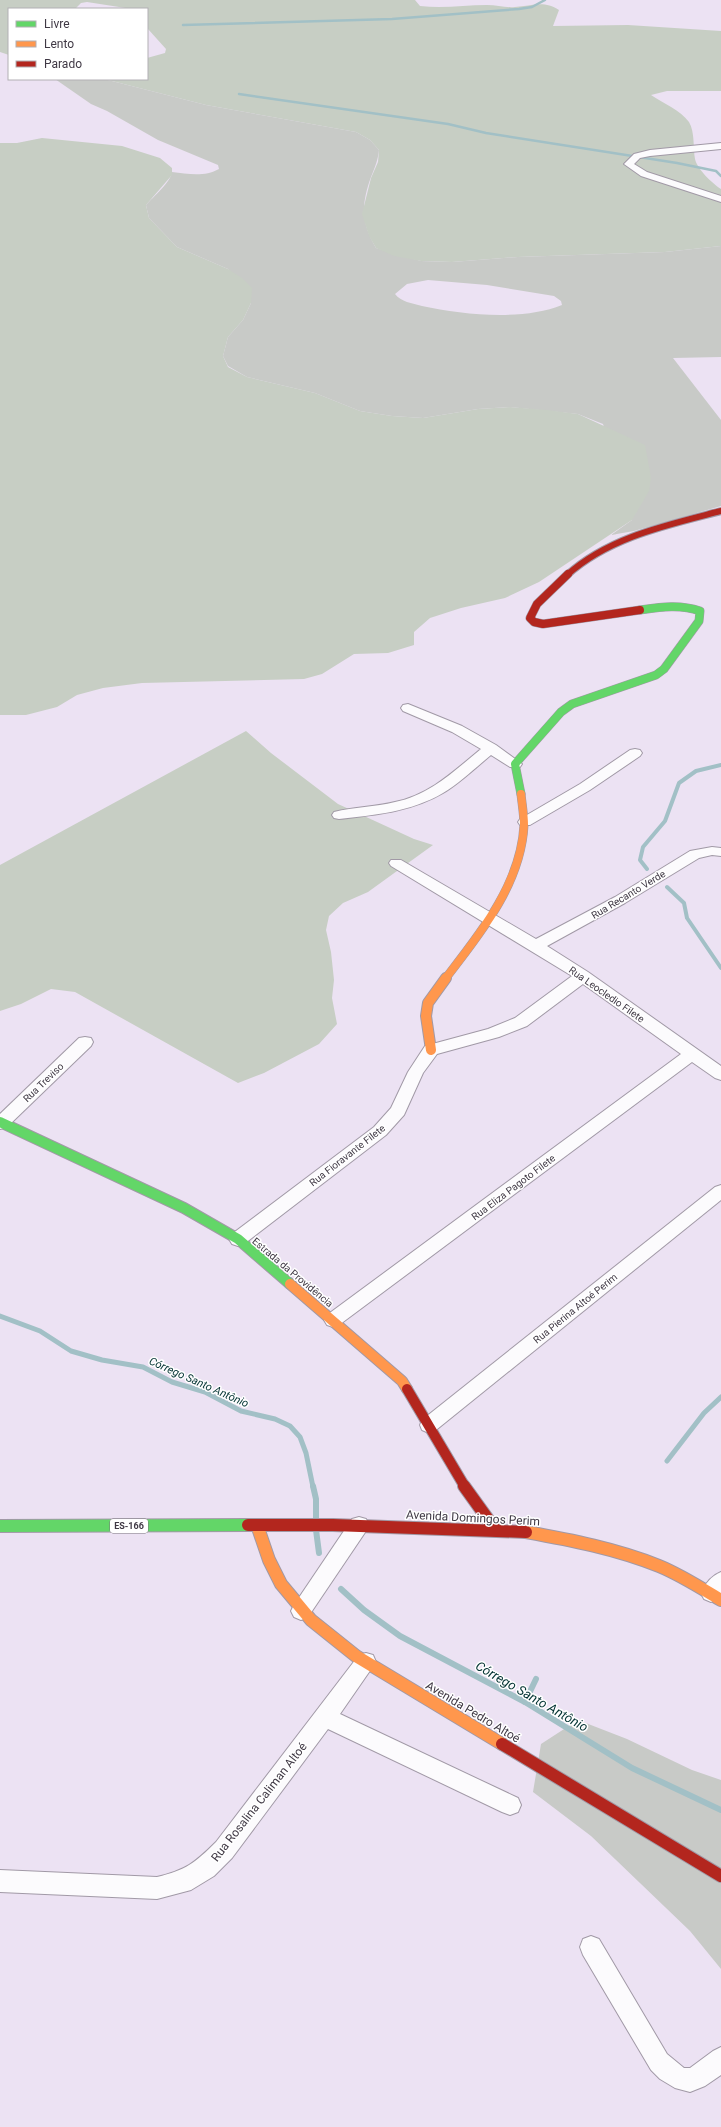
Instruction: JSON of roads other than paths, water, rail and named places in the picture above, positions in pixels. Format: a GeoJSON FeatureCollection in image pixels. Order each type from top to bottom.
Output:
{"type":"FeatureCollection","features":[{"type":"Feature","properties":{"kind":"street"},"geometry":{"type":"LineString","coordinates":[[721,146],[650,153],[637,156],[628,164],[644,174],[721,199]]}},
{"type":"Feature","properties":{"kind":"street"},"geometry":{"type":"LineString","coordinates":[[515,764],[566,708],[581,700],[656,675],[664,669],[699,621],[700,611],[688,606],[669,606],[543,624],[534,622],[530,618],[531,609],[566,575],[589,557],[610,546],[628,538],[721,511]]}},
{"type":"Feature","properties":{"kind":"street"},"geometry":{"type":"LineString","coordinates":[[408,708],[458,729],[515,764],[525,822],[524,840],[520,857],[490,918],[428,1003],[426,1016],[431,1050],[493,1033],[521,1022],[583,976]]}},
{"type":"Feature","properties":{"kind":"street"},"geometry":{"type":"LineString","coordinates":[[339,815],[390,808],[416,801],[430,795],[491,748]]}},
{"type":"Feature","properties":{"kind":"street"},"geometry":{"type":"LineString","coordinates":[[525,822],[585,788],[635,753]]}},
{"type":"Feature","properties":{"kind":"street","name":"Rua Recanto Verde"},"geometry":{"type":"LineString","coordinates":[[536,946],[620,900],[695,854],[712,851],[721,852]]}},
{"type":"Feature","properties":{"kind":"street","name":"Rua Leocledio Filete"},"geometry":{"type":"LineString","coordinates":[[396,863],[490,918],[583,976],[721,1074]]}},
{"type":"Feature","properties":{"kind":"street","name":"Rua Treviso"},"geometry":{"type":"LineString","coordinates":[[1,1122],[85,1042]]}},
{"type":"Feature","properties":{"kind":"street","name":"Rua Fioravante Filete"},"geometry":{"type":"LineString","coordinates":[[238,1239],[380,1131],[398,1110],[414,1075],[431,1050]]}},
{"type":"Feature","properties":{"kind":"street","name":"Rua Eliza Pagoto Filete"},"geometry":{"type":"LineString","coordinates":[[333,1320],[693,1053]]}},
{"type":"Feature","properties":{"kind":"street","name":"Estrada da Providência"},"geometry":{"type":"LineString","coordinates":[[1,1122],[184,1208],[238,1239],[402,1381],[464,1486],[495,1529]]}},
{"type":"Feature","properties":{"kind":"street","name":"Rua Pierina Altoé Perim"},"geometry":{"type":"LineString","coordinates":[[429,1425],[721,1191]]}},
{"type":"Feature","properties":{"kind":"street","name":"Avenida Domingos Perim"},"geometry":{"type":"LineString","coordinates":[[257,1525],[359,1525],[521,1531],[553,1536],[602,1547],[651,1562],[718,1592]]}},
{"type":"Feature","properties":{"kind":"street","name":"ES-166"},"geometry":{"type":"LineString","coordinates":[[0,1526],[257,1525]]}},
{"type":"Feature","properties":{"kind":"street","name":"Avenida Pedro Altoé"},"geometry":{"type":"LineString","coordinates":[[257,1525],[268,1560],[276,1577],[301,1611],[318,1628],[366,1662],[721,1876]]}},
{"type":"Feature","properties":{"kind":"street"},"geometry":{"type":"LineString","coordinates":[[301,1611],[359,1525]]}},
{"type":"Feature","properties":{"kind":"street","name":"Rua Rosalina Caliman Altoé"},"geometry":{"type":"LineString","coordinates":[[0,1881],[146,1888],[158,1888],[183,1882],[206,1868],[224,1850],[366,1662]]}},
{"type":"Feature","properties":{"kind":"street"},"geometry":{"type":"LineString","coordinates":[[325,1717],[510,1805]]}},
{"type":"Feature","properties":{"kind":"street"},"geometry":{"type":"LineString","coordinates":[[591,1947],[659,2062],[669,2072],[677,2078],[692,2081],[703,2076],[721,2059]]}},
{"type":"Feature","properties":{"kind":"waterway"},"geometry":{"type":"LineString","coordinates":[[183,25],[392,19],[519,9],[532,7],[545,0]]}},
{"type":"Feature","properties":{"kind":"waterway"},"geometry":{"type":"LineString","coordinates":[[239,94],[448,124],[486,133],[677,163],[716,171],[721,176]]}},
{"type":"Feature","properties":{"kind":"waterway"},"geometry":{"type":"LineString","coordinates":[[647,869],[640,860],[643,847],[665,821],[679,783],[696,771],[721,765]]}},
{"type":"Feature","properties":{"kind":"waterway"},"geometry":{"type":"LineString","coordinates":[[667,887],[684,903],[687,918],[721,968]]}},
{"type":"Feature","properties":{"kind":"waterway","name":"Córrego Santo Antônio"},"geometry":{"type":"LineString","coordinates":[[0,1316],[40,1331],[71,1351],[102,1360],[143,1367],[172,1382],[205,1392],[241,1411],[275,1419],[290,1426],[300,1437],[306,1453],[313,1487]]}},
{"type":"Feature","properties":{"kind":"waterway"},"geometry":{"type":"LineString","coordinates":[[667,1461],[704,1413],[721,1397]]}},
{"type":"Feature","properties":{"kind":"waterway","name":"Córrego Santo Antônio"},"geometry":{"type":"LineString","coordinates":[[313,1486],[316,1499],[316,1519]]}},
{"type":"Feature","properties":{"kind":"waterway","name":"Córrego Santo Antônio"},"geometry":{"type":"LineString","coordinates":[[316,1530],[319,1553]]}},
{"type":"Feature","properties":{"kind":"waterway","name":"Córrego Santo Antônio"},"geometry":{"type":"LineString","coordinates":[[341,1589],[364,1610],[400,1636],[525,1702]]}},
{"type":"Feature","properties":{"kind":"waterway"},"geometry":{"type":"LineString","coordinates":[[525,1702],[536,1679]]}},
{"type":"Feature","properties":{"kind":"waterway","name":"Córrego Santo Antônio"},"geometry":{"type":"LineString","coordinates":[[525,1702],[632,1768],[721,1810]]}}]}
